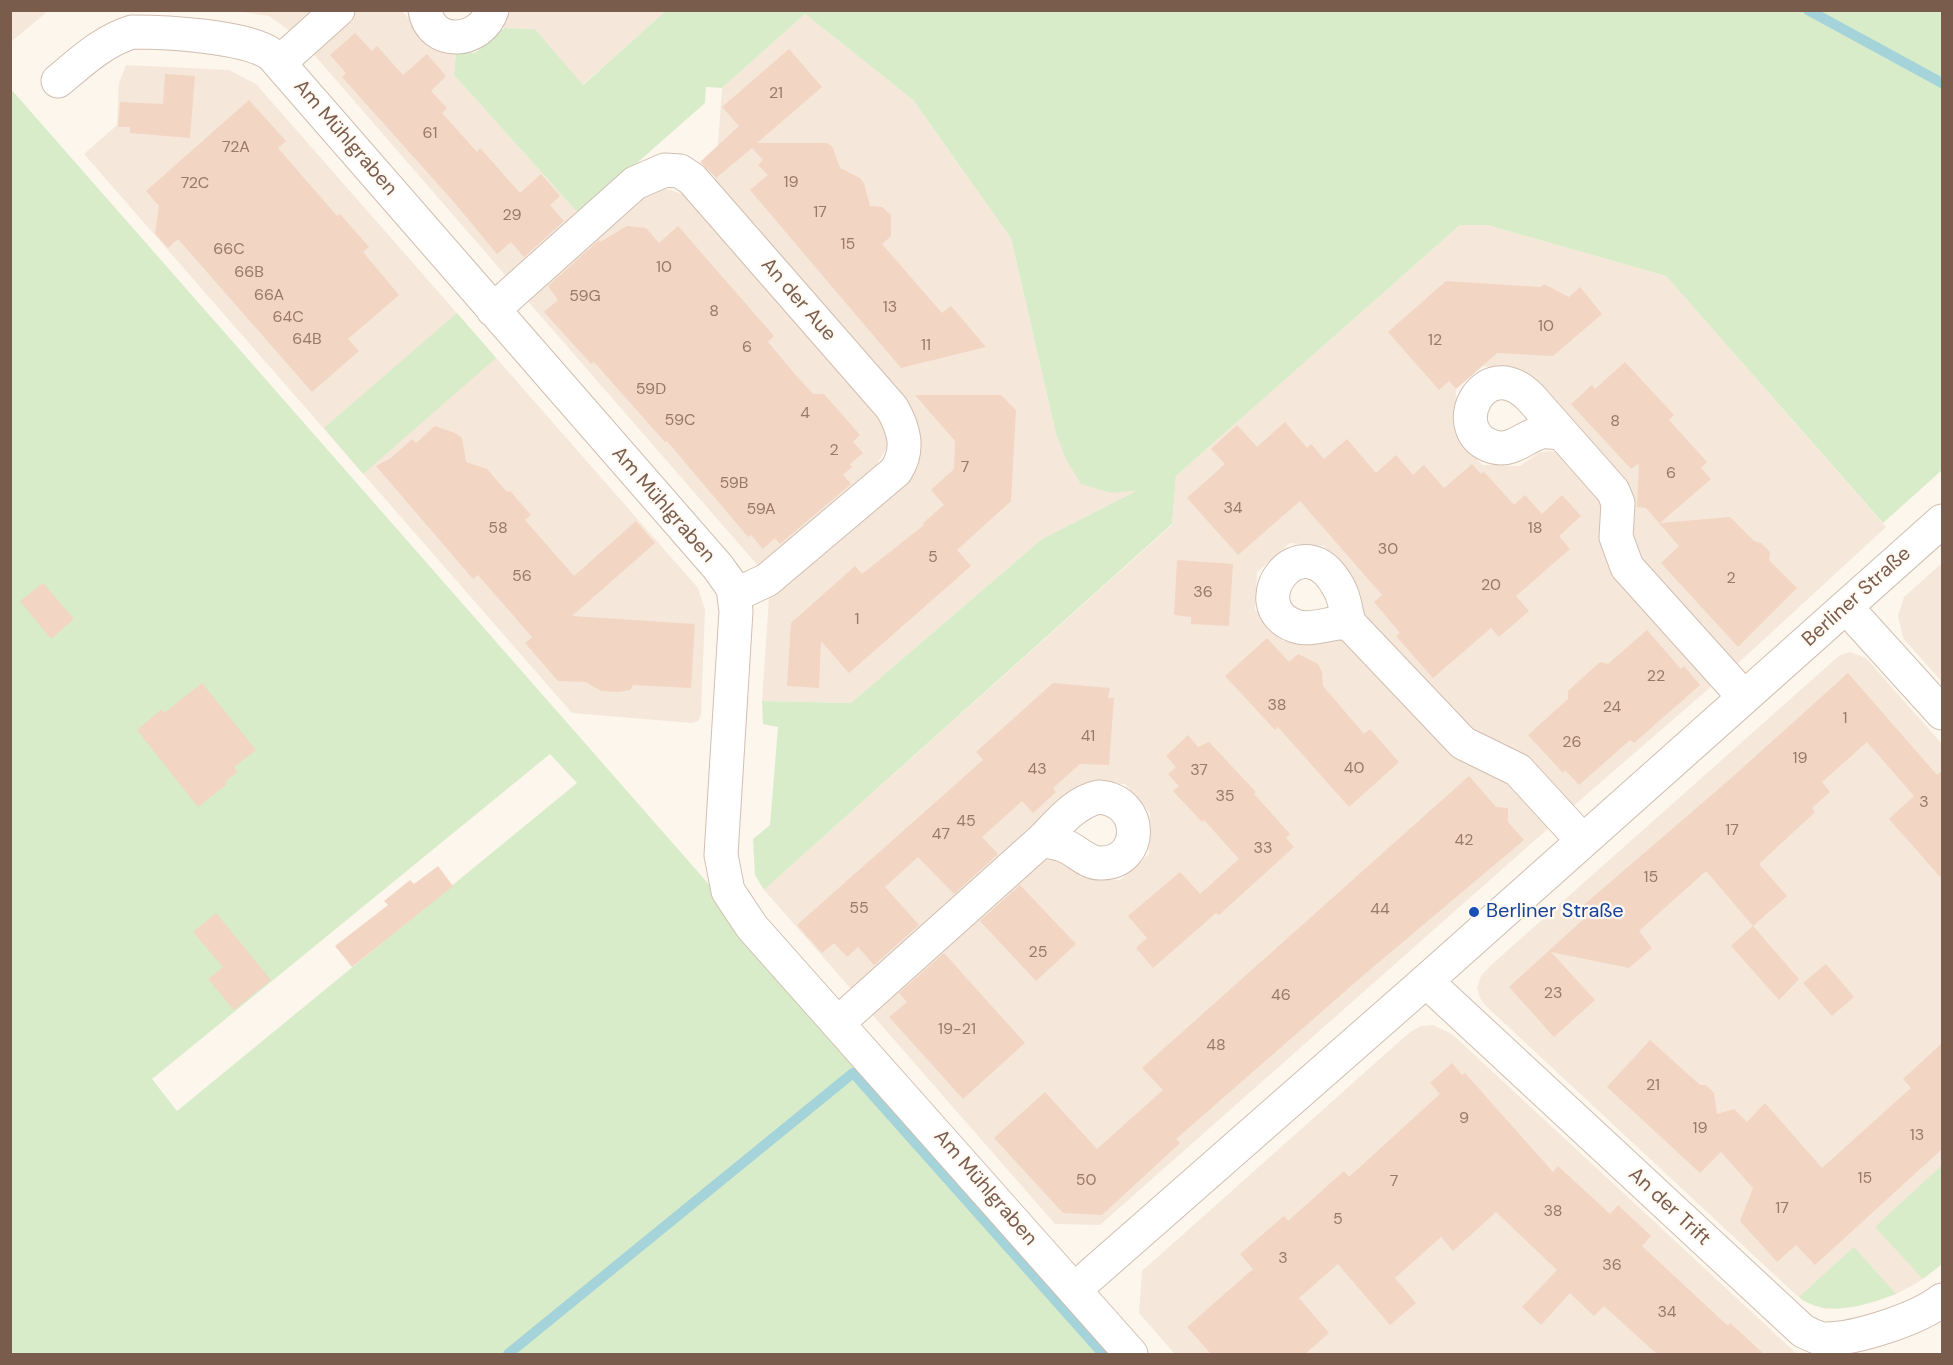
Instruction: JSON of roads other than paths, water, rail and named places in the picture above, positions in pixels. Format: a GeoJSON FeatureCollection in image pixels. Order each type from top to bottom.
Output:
{"type":"FeatureCollection","features":[{"type":"Feature","properties":{"kind":"street","name":"Am Mühlgraben"},"geometry":{"type":"LineString","coordinates":[[280,62],[338,10]]}},
{"type":"Feature","properties":{"kind":"street"},"geometry":{"type":"LineString","coordinates":[[425,10],[431,26],[439,32],[462,38],[474,34],[486,24],[492,10]]}},
{"type":"Feature","properties":{"kind":"street","name":"Am Mühlgraben"},"geometry":{"type":"LineString","coordinates":[[58,81],[95,50],[118,36],[132,32],[236,41],[263,48],[280,62],[718,567],[735,595],[721,855],[723,877],[737,908],[1131,1354]]}},
{"type":"Feature","properties":{"kind":"street","name":"An der Aue"},"geometry":{"type":"LineString","coordinates":[[493,310],[635,183],[665,170],[680,171],[692,179],[892,408],[902,425],[905,443],[902,461],[896,471],[767,580],[735,595]]}},
{"type":"Feature","properties":{"kind":"street"},"geometry":{"type":"LineString","coordinates":[[1560,433],[1617,497],[1616,537],[1628,567],[1744,697]]}},
{"type":"Feature","properties":{"kind":"street","name":"Berliner Straße"},"geometry":{"type":"LineString","coordinates":[[1074,1290],[1426,981],[1942,521]]}},
{"type":"Feature","properties":{"kind":"street"},"geometry":{"type":"LineString","coordinates":[[1846,607],[1942,713]]}},
{"type":"Feature","properties":{"kind":"street"},"geometry":{"type":"LineString","coordinates":[[1349,623],[1463,743],[1518,770],[1583,841]]}},
{"type":"Feature","properties":{"kind":"street"},"geometry":{"type":"LineString","coordinates":[[838,1023],[1042,840]]}},
{"type":"Feature","properties":{"kind":"street","name":"An der Trift"},"geometry":{"type":"LineString","coordinates":[[1426,981],[1803,1331],[1822,1340],[1840,1337],[1912,1319],[1942,1300]]}},
{"type":"Feature","properties":{"kind":"waterway"},"geometry":{"type":"LineString","coordinates":[[1808,10],[1942,83]]}},
{"type":"Feature","properties":{"kind":"waterway"},"geometry":{"type":"LineString","coordinates":[[508,1354],[853,1073],[1103,1354]]}},
{"type":"Feature","properties":{"kind":"place","name":"Berliner Straße"},"geometry":{"type":"Point","coordinates":[1474,912]}}]}
